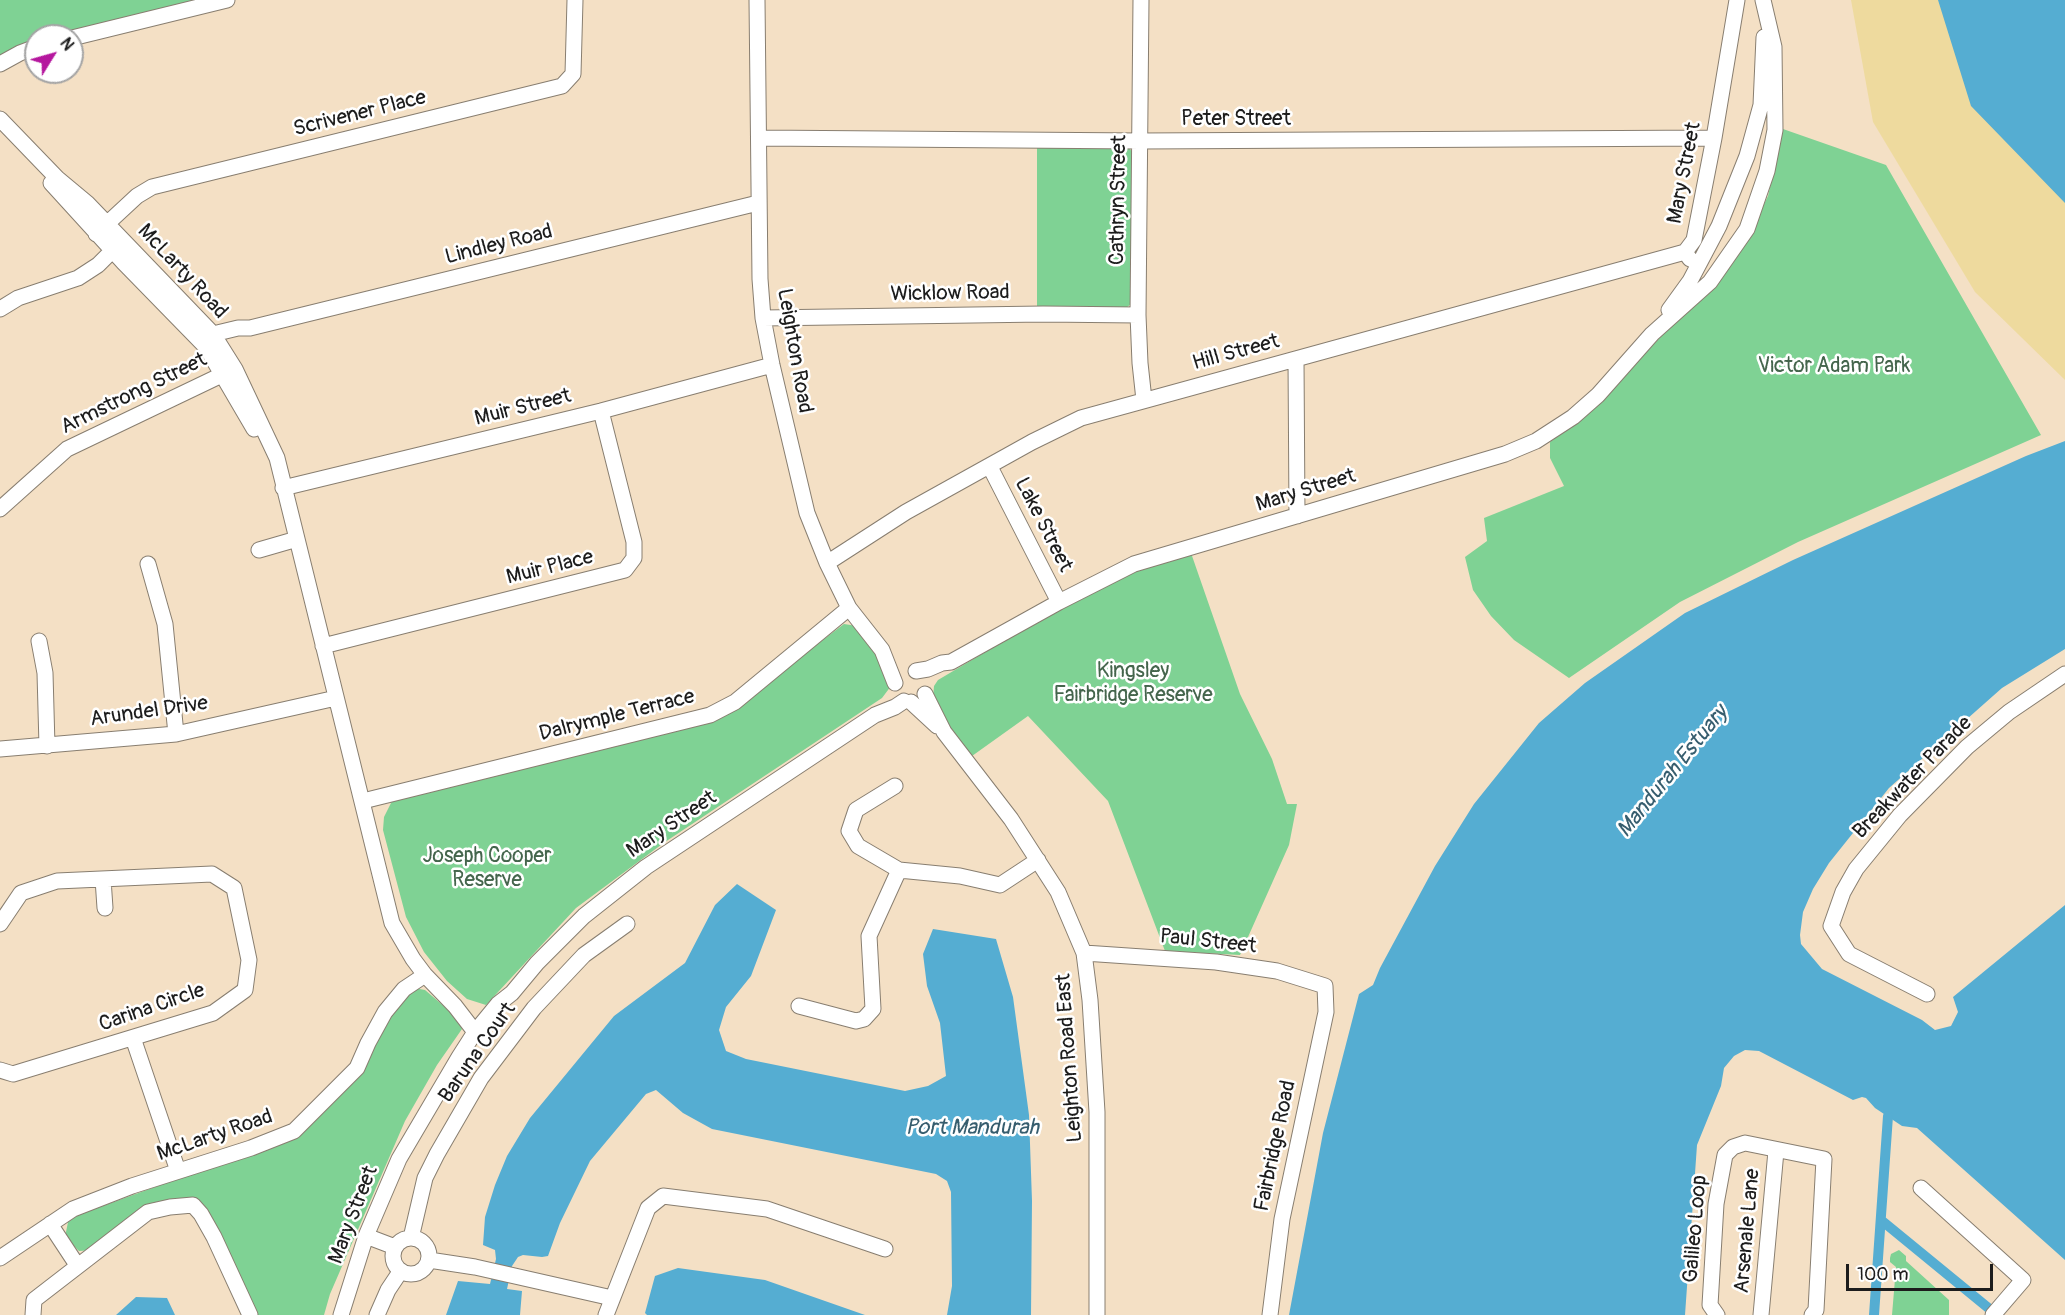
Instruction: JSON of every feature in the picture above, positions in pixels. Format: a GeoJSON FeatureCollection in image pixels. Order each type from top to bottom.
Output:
{"type":"FeatureCollection","features":[{"type":"Feature","properties":{"kind":"street"},"geometry":{"type":"LineString","coordinates":[[84,35],[227,0]]}},
{"type":"Feature","properties":{"kind":"street","name":"Scrivener Place"},"geometry":{"type":"LineString","coordinates":[[102,228],[137,196],[152,187],[562,86],[573,74],[575,0]]}},
{"type":"Feature","properties":{"kind":"street","name":"Leighton Road"},"geometry":{"type":"LineString","coordinates":[[757,0],[759,279],[763,318],[772,364],[807,513],[826,562],[849,608],[882,650],[901,694]]}},
{"type":"Feature","properties":{"kind":"street","name":"Cathryn Street"},"geometry":{"type":"LineString","coordinates":[[1141,0],[1138,315],[1144,400]]}},
{"type":"Feature","properties":{"kind":"street","name":"Mary Street"},"geometry":{"type":"LineString","coordinates":[[1652,334],[1690,281],[1697,267],[1685,252],[1694,240],[1737,0]]}},
{"type":"Feature","properties":{"kind":"street"},"geometry":{"type":"LineString","coordinates":[[1710,282],[1697,267],[1719,226],[1747,156],[1764,86],[1766,16],[1763,0]]}},
{"type":"Feature","properties":{"kind":"street","name":"Mary Street"},"geometry":{"type":"LineString","coordinates":[[901,694],[919,700],[951,662],[1059,602],[1134,564],[1505,454],[1536,441],[1589,404],[1652,334],[1710,282],[1747,229],[1767,171],[1775,129],[1774,47],[1766,16]]}},
{"type":"Feature","properties":{"kind":"street"},"geometry":{"type":"LineString","coordinates":[[0,64],[24,52]]}},
{"type":"Feature","properties":{"kind":"street","name":"McLarty Road"},"geometry":{"type":"LineString","coordinates":[[0,119],[57,178],[87,203],[117,257],[215,342]]}},
{"type":"Feature","properties":{"kind":"street","name":"McLarty Road"},"geometry":{"type":"LineString","coordinates":[[0,129],[102,228],[129,246],[215,342],[277,458],[393,923],[412,959],[424,975],[479,1034]]}},
{"type":"Feature","properties":{"kind":"street","name":"Peter Street"},"geometry":{"type":"LineString","coordinates":[[759,138],[1141,141],[1714,138]]}},
{"type":"Feature","properties":{"kind":"street","name":"Lindley Road"},"geometry":{"type":"LineString","coordinates":[[215,342],[238,328],[250,328],[758,202]]}},
{"type":"Feature","properties":{"kind":"street"},"geometry":{"type":"LineString","coordinates":[[0,309],[18,298],[78,278],[93,277],[129,246]]}},
{"type":"Feature","properties":{"kind":"street","name":"Hill Street"},"geometry":{"type":"LineString","coordinates":[[826,562],[906,512],[1032,442],[1081,418],[1685,252]]}},
{"type":"Feature","properties":{"kind":"street","name":"Wicklow Road"},"geometry":{"type":"LineString","coordinates":[[763,318],[1138,315]]}},
{"type":"Feature","properties":{"kind":"street"},"geometry":{"type":"LineString","coordinates":[[1296,359],[1297,516]]}},
{"type":"Feature","properties":{"kind":"street","name":"Muir Street"},"geometry":{"type":"LineString","coordinates":[[283,488],[601,411],[772,364]]}},
{"type":"Feature","properties":{"kind":"street","name":"Armstrong Street"},"geometry":{"type":"LineString","coordinates":[[0,509],[67,449],[229,372]]}},
{"type":"Feature","properties":{"kind":"street","name":"Muir Place"},"geometry":{"type":"LineString","coordinates":[[323,646],[625,570],[634,558],[634,542],[601,411]]}},
{"type":"Feature","properties":{"kind":"street","name":"Lake Street"},"geometry":{"type":"LineString","coordinates":[[990,466],[1059,602]]}},
{"type":"Feature","properties":{"kind":"street"},"geometry":{"type":"LineString","coordinates":[[259,550],[297,539]]}},
{"type":"Feature","properties":{"kind":"street"},"geometry":{"type":"LineString","coordinates":[[148,564],[165,624],[176,734]]}},
{"type":"Feature","properties":{"kind":"street","name":"Dalrymple Terrace"},"geometry":{"type":"LineString","coordinates":[[363,801],[710,715],[735,702],[849,608]]}},
{"type":"Feature","properties":{"kind":"street"},"geometry":{"type":"LineString","coordinates":[[39,641],[45,673],[47,746]]}},
{"type":"Feature","properties":{"kind":"street","name":"Leighton Road"},"geometry":{"type":"LineString","coordinates":[[882,650],[912,671]]}},
{"type":"Feature","properties":{"kind":"street","name":"Mary Street"},"geometry":{"type":"LineString","coordinates":[[341,1315],[366,1236],[399,1159],[426,1109],[479,1034],[505,1009],[512,993],[537,963],[584,916],[637,873],[875,715],[895,707],[901,694],[900,674],[951,662]]}},
{"type":"Feature","properties":{"kind":"street"},"geometry":{"type":"LineString","coordinates":[[912,671],[924,677],[925,691]]}},
{"type":"Feature","properties":{"kind":"street","name":"Breakwater Parade"},"geometry":{"type":"LineString","coordinates":[[1927,994],[1849,954],[1831,927],[1843,892],[1857,869],[1900,815],[1967,747],[2009,712],[2065,674]]}},
{"type":"Feature","properties":{"kind":"street","name":"Leighton Road East"},"geometry":{"type":"LineString","coordinates":[[925,691],[944,732]]}},
{"type":"Feature","properties":{"kind":"street","name":"Leighton Road East"},"geometry":{"type":"LineString","coordinates":[[901,694],[944,732],[1011,819],[1058,892],[1084,953],[1090,1000],[1097,1112],[1097,1315]]}},
{"type":"Feature","properties":{"kind":"street","name":"Arundel Drive"},"geometry":{"type":"LineString","coordinates":[[0,749],[176,734],[336,698]]}},
{"type":"Feature","properties":{"kind":"street"},"geometry":{"type":"LineString","coordinates":[[895,786],[856,810],[849,831],[858,846],[899,870],[960,876],[1000,885],[1038,860]]}},
{"type":"Feature","properties":{"kind":"street"},"geometry":{"type":"LineString","coordinates":[[799,1006],[856,1020],[864,1019],[873,1009],[869,936],[899,870]]}},
{"type":"Feature","properties":{"kind":"street","name":"Carina Circle"},"geometry":{"type":"LineString","coordinates":[[0,924],[21,892],[57,881],[212,874],[234,888],[249,960],[245,990],[213,1012],[13,1074],[0,1071]]}},
{"type":"Feature","properties":{"kind":"street"},"geometry":{"type":"LineString","coordinates":[[103,879],[105,908]]}},
{"type":"Feature","properties":{"kind":"street","name":"Baruna Court"},"geometry":{"type":"LineString","coordinates":[[411,1238],[425,1178],[481,1078],[534,1008],[584,955],[627,924]]}},
{"type":"Feature","properties":{"kind":"street","name":"Paul Street"},"geometry":{"type":"LineString","coordinates":[[1084,953],[1216,962],[1277,971],[1325,986]]}},
{"type":"Feature","properties":{"kind":"street","name":"McLarty Road"},"geometry":{"type":"LineString","coordinates":[[0,1258],[73,1209],[132,1186],[251,1148],[294,1131],[357,1068],[386,1011],[404,989],[424,975]]}},
{"type":"Feature","properties":{"kind":"street","name":"Fairbridge Road"},"geometry":{"type":"LineString","coordinates":[[1270,1315],[1282,1219],[1326,1012],[1325,986]]}},
{"type":"Feature","properties":{"kind":"street","name":"McLarty Road"},"geometry":{"type":"LineString","coordinates":[[455,1006],[490,1022]]}},
{"type":"Feature","properties":{"kind":"street"},"geometry":{"type":"LineString","coordinates":[[133,1038],[178,1171]]}},
{"type":"Feature","properties":{"kind":"street","name":"Galileo Loop"},"geometry":{"type":"LineString","coordinates":[[1717,1315],[1710,1305],[1716,1204],[1725,1155],[1733,1146],[1745,1143],[1824,1160],[1816,1310],[1812,1315]]}},
{"type":"Feature","properties":{"kind":"street","name":"Arsenale Lane"},"geometry":{"type":"LineString","coordinates":[[1761,1315],[1776,1151]]}},
{"type":"Feature","properties":{"kind":"street"},"geometry":{"type":"LineString","coordinates":[[1921,1188],[2023,1280],[1993,1315]]}},
{"type":"Feature","properties":{"kind":"street"},"geometry":{"type":"LineString","coordinates":[[606,1315],[648,1208],[663,1196],[767,1209],[885,1249]]}},
{"type":"Feature","properties":{"kind":"street"},"geometry":{"type":"LineString","coordinates":[[33,1315],[34,1300],[148,1212],[193,1205],[214,1237],[250,1315]]}},
{"type":"Feature","properties":{"kind":"street"},"geometry":{"type":"LineString","coordinates":[[50,1224],[77,1265]]}},
{"type":"Feature","properties":{"kind":"street"},"geometry":{"type":"LineString","coordinates":[[366,1236],[395,1247]]}},
{"type":"Feature","properties":{"kind":"street"},"geometry":{"type":"LineString","coordinates":[[411,1238],[420,1240],[427,1247],[429,1260],[423,1271],[416,1275],[400,1272],[392,1256],[395,1247],[402,1240],[411,1238]]}},
{"type":"Feature","properties":{"kind":"street"},"geometry":{"type":"LineString","coordinates":[[429,1260],[475,1267],[612,1298]]}},
{"type":"Feature","properties":{"kind":"street"},"geometry":{"type":"LineString","coordinates":[[377,1315],[388,1290],[400,1272]]}},
{"type":"Feature","properties":{"kind":"green space"},"geometry":{"type":"Polygon","coordinates":[[[0,0],[199,0],[84,30],[84,24],[24,24],[24,45],[12,48],[0,57],[0,0]]]}},
{"type":"Feature","properties":{"kind":"green space","name":"Victor Adam Park"},"geometry":{"type":"Polygon","coordinates":[[[1783,129],[1886,165],[2041,435],[1798,542],[1680,602],[1569,678],[1514,640],[1491,616],[1473,590],[1465,557],[1487,541],[1484,518],[1564,486],[1550,458],[1550,442],[1600,403],[1675,321],[1751,230],[1768,196],[1783,129]]]}},
{"type":"Feature","properties":{"kind":"green space"},"geometry":{"type":"Polygon","coordinates":[[[1037,146],[1129,148],[1134,154],[1131,304],[1126,308],[1037,309],[1037,146]]]}},
{"type":"Feature","properties":{"kind":"green space","name":"Kingsley Fairbridge Reserve"},"geometry":{"type":"Polygon","coordinates":[[[1191,553],[1240,694],[1272,759],[1287,804],[1297,804],[1289,845],[1240,955],[1165,951],[1108,801],[1028,716],[972,756],[942,717],[933,698],[934,686],[938,680],[1048,615],[1115,578],[1157,562],[1191,553]]]}},
{"type":"Feature","properties":{"kind":"green space","name":"Joseph Cooper Reserve"},"geometry":{"type":"Polygon","coordinates":[[[844,624],[857,626],[887,667],[891,686],[882,698],[665,842],[576,908],[486,1005],[467,999],[447,981],[424,952],[406,917],[383,830],[384,817],[393,799],[718,719],[844,624]]]}},
{"type":"Feature","properties":{"kind":"green space"},"geometry":{"type":"Polygon","coordinates":[[[414,988],[425,990],[459,1019],[462,1029],[437,1065],[405,1121],[330,1294],[324,1315],[256,1315],[204,1212],[149,1207],[93,1250],[79,1251],[65,1237],[68,1222],[78,1215],[295,1136],[335,1101],[353,1081],[403,995],[414,988]]]}},
{"type":"Feature","properties":{"kind":"green space"},"geometry":{"type":"Polygon","coordinates":[[[1899,1250],[1906,1256],[1906,1261],[1949,1300],[1949,1315],[1892,1315],[1896,1267],[1890,1262],[1890,1258],[1891,1254],[1899,1250]]]}},
{"type":"Feature","properties":{"kind":"sand"},"geometry":{"type":"Polygon","coordinates":[[[1851,0],[1940,0],[2065,185],[2065,380],[1975,292],[1873,122],[1851,0]]]}},
{"type":"Feature","properties":{"kind":"water"},"geometry":{"type":"Polygon","coordinates":[[[1938,0],[2065,0],[2065,203],[1971,106],[1938,0]]]}},
{"type":"Feature","properties":{"kind":"water","name":"Mandurah Estuary"},"geometry":{"type":"Polygon","coordinates":[[[2065,441],[2065,649],[2002,688],[1889,788],[1829,863],[1813,889],[1803,912],[1800,935],[1801,944],[1822,969],[1922,1020],[1935,1030],[1951,1026],[1958,1012],[1953,997],[2065,905],[2065,1260],[1917,1128],[1902,1126],[1875,1108],[1866,1098],[1853,1100],[1759,1051],[1745,1050],[1734,1056],[1724,1068],[1721,1086],[1697,1145],[1685,1315],[1289,1315],[1323,1133],[1359,994],[1373,985],[1435,866],[1474,804],[1539,723],[1585,683],[1685,613],[1793,560],[2026,456],[2065,441]]]}},
{"type":"Feature","properties":{"kind":"water","name":"Port Mandurah"},"geometry":{"type":"Polygon","coordinates":[[[737,884],[776,910],[751,976],[726,1007],[719,1030],[726,1051],[746,1059],[905,1091],[928,1086],[946,1076],[940,1023],[927,986],[923,954],[933,929],[996,939],[1013,997],[1029,1115],[1032,1201],[1031,1315],[947,1315],[952,1286],[951,1192],[947,1181],[936,1174],[712,1129],[683,1113],[656,1090],[646,1094],[590,1161],[560,1223],[548,1256],[523,1255],[518,1257],[512,1266],[507,1289],[522,1291],[520,1315],[446,1315],[458,1281],[490,1284],[496,1259],[495,1250],[483,1245],[485,1217],[507,1156],[530,1118],[614,1016],[685,963],[715,905],[737,884]]]}},
{"type":"Feature","properties":{"kind":"water"},"geometry":{"type":"Polygon","coordinates":[[[678,1268],[765,1280],[865,1315],[647,1315],[645,1313],[655,1276],[678,1268]]]}},
{"type":"Feature","properties":{"kind":"water"},"geometry":{"type":"Polygon","coordinates":[[[136,1297],[167,1298],[175,1315],[116,1315],[136,1297]]]}},
{"type":"Feature","properties":{"kind":"waterway"},"geometry":{"type":"LineString","coordinates":[[1874,1315],[1888,1116]]}},
{"type":"Feature","properties":{"kind":"waterway"},"geometry":{"type":"LineString","coordinates":[[1881,1220],[1997,1315]]}}]}
